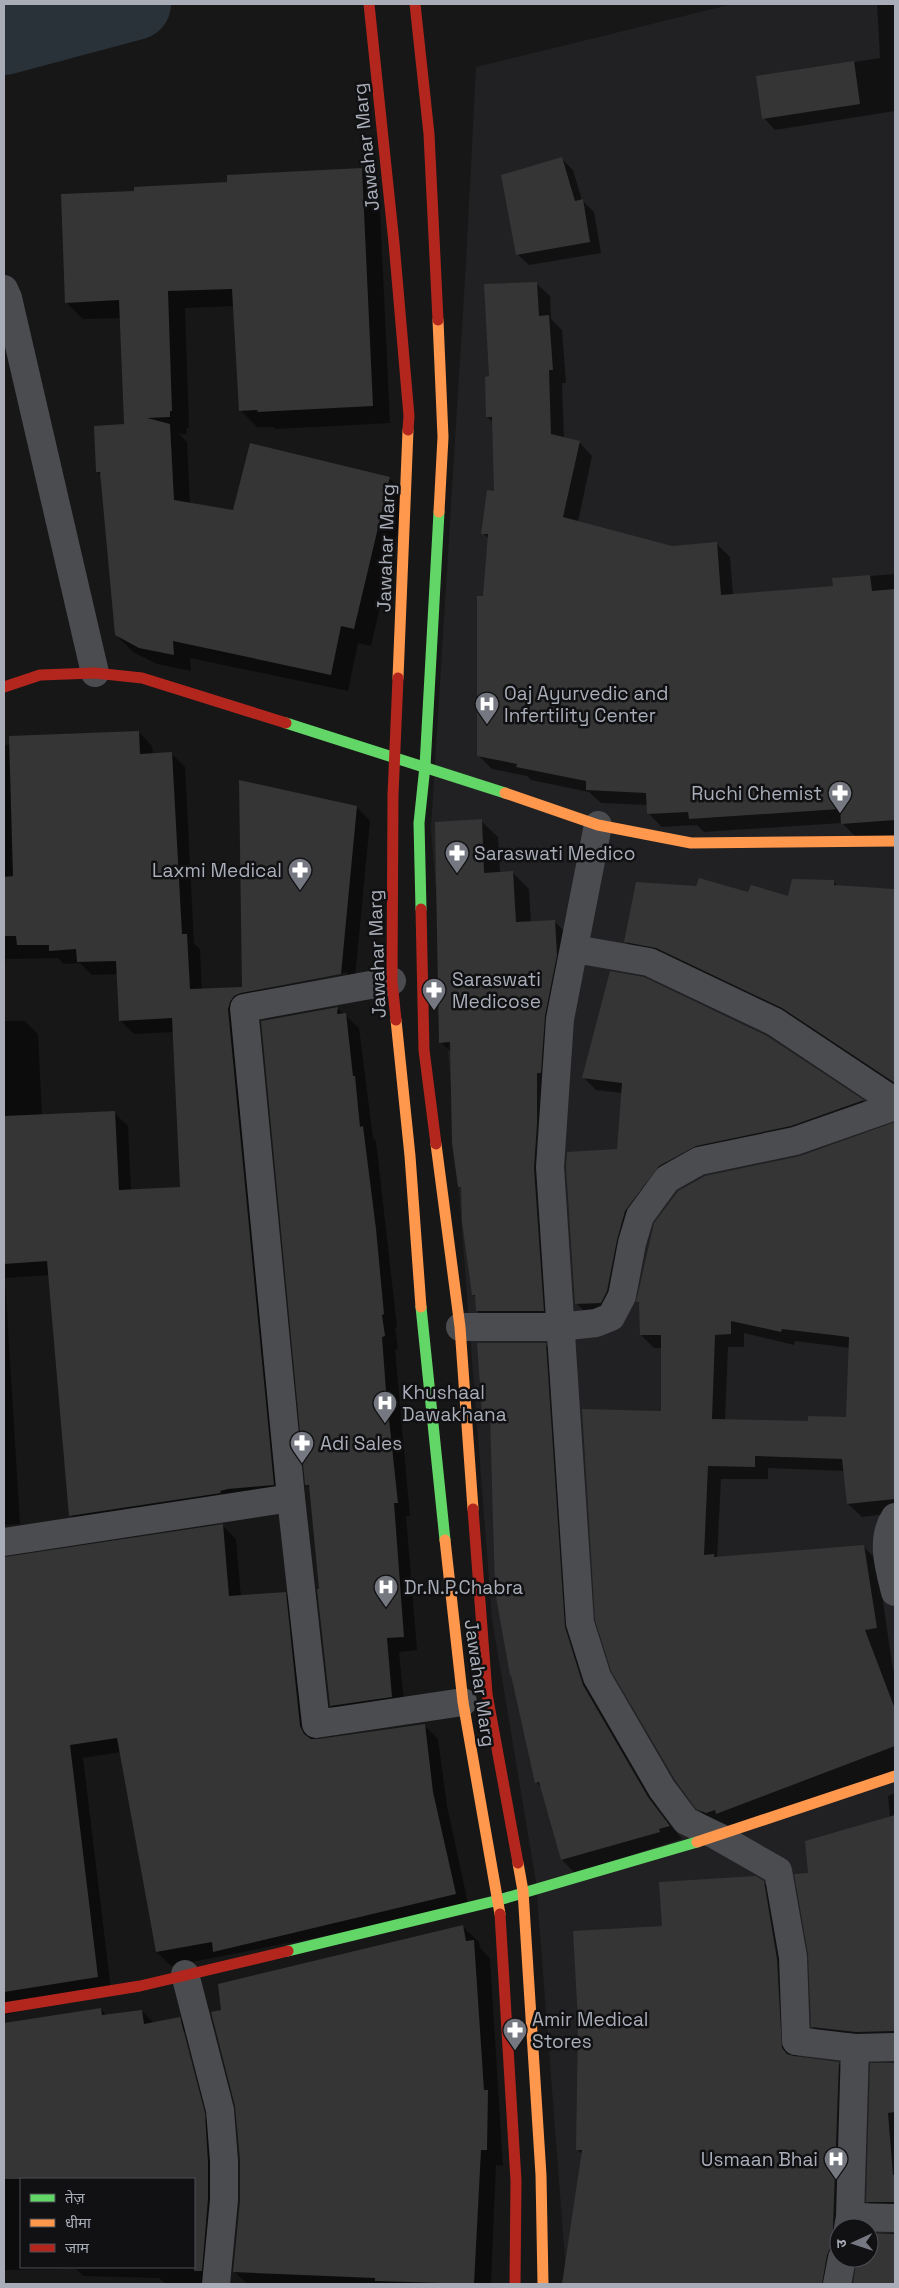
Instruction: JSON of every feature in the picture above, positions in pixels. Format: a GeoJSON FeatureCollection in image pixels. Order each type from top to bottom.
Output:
{"type":"FeatureCollection","features":[{"type":"Feature","properties":{"kind":"main road","name":"Jawahar Marg"},"geometry":{"type":"LineString","coordinates":[[369,4],[394,243],[409,416],[394,756],[392,981],[410,1156],[423,1336],[463,1702],[498,1900],[516,2181],[515,2284]]}},
{"type":"Feature","properties":{"kind":"main road","name":"Jawahar Marg"},"geometry":{"type":"LineString","coordinates":[[414,4],[429,134],[443,437],[425,766],[419,823],[424,1050],[460,1327],[487,1694],[523,1891],[541,2175],[543,2284]]}},
{"type":"Feature","properties":{"kind":"main road"},"geometry":{"type":"LineString","coordinates":[[4,687],[40,675],[94,673],[142,678],[394,756],[598,824],[691,843],[895,841]]}},
{"type":"Feature","properties":{"kind":"main road"},"geometry":{"type":"LineString","coordinates":[[4,2008],[140,1986],[498,1900],[523,1891],[716,1836],[895,1776]]}},
{"type":"Feature","properties":{"kind":"street"},"geometry":{"type":"LineString","coordinates":[[4,289],[8,298],[27,375],[94,673]]}},
{"type":"Feature","properties":{"kind":"street"},"geometry":{"type":"LineString","coordinates":[[598,824],[560,1019],[550,1166],[559,1327],[580,1622],[597,1676],[662,1789],[686,1821],[778,1871],[793,1956],[796,2041],[855,2048],[895,2047]]}},
{"type":"Feature","properties":{"kind":"street"},"geometry":{"type":"LineString","coordinates":[[575,949],[648,962],[775,1022],[895,1102]]}},
{"type":"Feature","properties":{"kind":"street"},"geometry":{"type":"LineString","coordinates":[[392,981],[244,1008],[291,1498],[316,1724],[463,1702]]}},
{"type":"Feature","properties":{"kind":"street"},"geometry":{"type":"LineString","coordinates":[[460,1327],[559,1327],[596,1323],[611,1317],[622,1296],[632,1243],[640,1216],[667,1178],[699,1161],[795,1141],[895,1106]]}},
{"type":"Feature","properties":{"kind":"street"},"geometry":{"type":"LineString","coordinates":[[4,1542],[291,1498]]}},
{"type":"Feature","properties":{"kind":"street"},"geometry":{"type":"LineString","coordinates":[[895,1516],[891,1523],[886,1557],[895,1592]]}},
{"type":"Feature","properties":{"kind":"street"},"geometry":{"type":"LineString","coordinates":[[185,1974],[220,2110],[224,2161],[224,2200],[216,2284]]}},
{"type":"Feature","properties":{"kind":"street"},"geometry":{"type":"LineString","coordinates":[[849,2218],[855,2048]]}},
{"type":"Feature","properties":{"kind":"street"},"geometry":{"type":"LineString","coordinates":[[879,2219],[895,2218]]}},
{"type":"Feature","properties":{"kind":"street"},"geometry":{"type":"LineString","coordinates":[[837,2284],[840,2268]]}},
{"type":"Feature","properties":{"kind":"shaded area"},"geometry":{"type":"Polygon","coordinates":[[[733,4],[895,4],[895,2284],[567,2284],[536,1882],[492,1619],[431,828],[466,263],[476,67],[733,4]]]}},
{"type":"Feature","properties":{"kind":"building"},"geometry":{"type":"Polygon","coordinates":[[[854,61],[860,104],[762,119],[756,76],[854,61]]]}},
{"type":"Feature","properties":{"kind":"building"},"geometry":{"type":"Polygon","coordinates":[[[562,157],[575,201],[583,199],[590,242],[516,255],[501,175],[562,157]]]}},
{"type":"Feature","properties":{"kind":"building"},"geometry":{"type":"Polygon","coordinates":[[[362,168],[373,406],[257,412],[258,410],[239,411],[232,289],[168,291],[172,411],[170,411],[170,417],[147,418],[170,424],[174,500],[233,510],[250,443],[390,477],[354,629],[341,626],[331,675],[173,641],[174,655],[139,648],[115,635],[100,472],[96,472],[94,426],[124,424],[119,300],[65,303],[61,194],[134,191],[134,187],[227,182],[227,175],[362,168]]]}},
{"type":"Feature","properties":{"kind":"building"},"geometry":{"type":"Polygon","coordinates":[[[537,282],[539,316],[549,315],[553,370],[549,370],[551,434],[580,441],[563,517],[672,546],[717,542],[721,595],[833,586],[832,578],[870,575],[872,591],[895,589],[895,820],[841,824],[840,809],[689,819],[688,812],[647,814],[646,793],[586,790],[586,781],[516,767],[517,764],[477,756],[477,596],[483,596],[488,534],[481,534],[487,490],[494,491],[492,417],[486,417],[485,377],[489,376],[484,284],[537,282]]]}},
{"type":"Feature","properties":{"kind":"building"},"geometry":{"type":"Polygon","coordinates":[[[139,731],[140,754],[172,752],[182,934],[187,934],[190,989],[242,987],[239,780],[357,806],[341,974],[241,993],[234,996],[228,1009],[274,1485],[228,1489],[220,1491],[221,1493],[69,1516],[47,1261],[4,1264],[4,1116],[115,1111],[119,1190],[180,1187],[172,1018],[119,1021],[116,961],[77,962],[76,949],[49,951],[49,945],[17,945],[16,936],[4,936],[4,877],[13,876],[9,736],[139,731]]]}},
{"type":"Feature","properties":{"kind":"building"},"geometry":{"type":"Polygon","coordinates":[[[482,819],[484,873],[513,871],[516,922],[555,920],[557,955],[545,1016],[541,1073],[537,1073],[537,1124],[534,1168],[544,1311],[476,1311],[462,1222],[461,1187],[458,1187],[452,1143],[450,1042],[439,1043],[435,822],[482,819]]]}},
{"type":"Feature","properties":{"kind":"building"},"geometry":{"type":"Polygon","coordinates":[[[699,878],[748,892],[751,885],[788,896],[792,879],[834,880],[834,885],[895,889],[895,1083],[782,1008],[656,948],[624,942],[636,882],[696,886],[699,878]]]}},
{"type":"Feature","properties":{"kind":"building"},"geometry":{"type":"Polygon","coordinates":[[[610,971],[644,977],[767,1036],[864,1100],[791,1126],[696,1146],[659,1166],[625,1211],[607,1291],[601,1303],[575,1304],[566,1167],[567,1152],[617,1149],[622,1083],[582,1078],[610,971]]]}},
{"type":"Feature","properties":{"kind":"building"},"geometry":{"type":"Polygon","coordinates":[[[338,1007],[337,1014],[346,1013],[360,1127],[363,1126],[376,1229],[384,1314],[382,1315],[385,1336],[382,1337],[386,1391],[398,1503],[394,1503],[404,1637],[387,1638],[392,1697],[330,1706],[317,1589],[319,1589],[309,1485],[305,1485],[261,1021],[338,1007]]]}},
{"type":"Feature","properties":{"kind":"building"},"geometry":{"type":"Polygon","coordinates":[[[895,1122],[895,1499],[847,1504],[842,1459],[755,1456],[755,1467],[708,1466],[704,1555],[714,1554],[714,1557],[864,1545],[877,1628],[865,1630],[895,1709],[895,1746],[716,1814],[715,1810],[706,1813],[696,1809],[675,1780],[611,1671],[595,1620],[582,1409],[661,1411],[661,1335],[640,1335],[639,1302],[636,1302],[654,1223],[678,1191],[705,1176],[800,1156],[895,1122]],[[731,1321],[731,1334],[715,1335],[712,1419],[808,1421],[808,1416],[846,1417],[849,1337],[782,1329],[781,1332],[731,1321]]]}},
{"type":"Feature","properties":{"kind":"building"},"geometry":{"type":"Polygon","coordinates":[[[477,1343],[546,1343],[565,1627],[583,1685],[648,1797],[670,1826],[659,1829],[660,1832],[561,1860],[539,1782],[535,1783],[510,1675],[495,1591],[490,1414],[482,1414],[477,1343]]]}},
{"type":"Feature","properties":{"kind":"building"},"geometry":{"type":"Polygon","coordinates":[[[223,1524],[229,1596],[286,1592],[300,1726],[304,1734],[311,1739],[318,1739],[425,1724],[433,1792],[456,1894],[213,1952],[212,1942],[156,1952],[117,1738],[70,1745],[98,1977],[4,1992],[4,1557],[223,1524]]]}},
{"type":"Feature","properties":{"kind":"building"},"geometry":{"type":"Polygon","coordinates":[[[895,1815],[895,2031],[856,2032],[811,2027],[808,1954],[794,1874],[808,1873],[805,1841],[895,1815]]]}},
{"type":"Feature","properties":{"kind":"building"},"geometry":{"type":"Polygon","coordinates":[[[756,1876],[764,1881],[777,1959],[782,2048],[787,2054],[794,2056],[839,2062],[833,2218],[829,2218],[829,2251],[822,2284],[562,2284],[582,2150],[576,2150],[578,2021],[573,1931],[662,1926],[659,1882],[756,1876]]]}},
{"type":"Feature","properties":{"kind":"building"},"geometry":{"type":"Polygon","coordinates":[[[463,1925],[466,1941],[474,1940],[484,2090],[488,2090],[487,2150],[481,2150],[474,2284],[375,2281],[375,2278],[233,2272],[240,2201],[240,2160],[235,2106],[211,2012],[221,2010],[218,1984],[463,1925]]]}},
{"type":"Feature","properties":{"kind":"building"},"geometry":{"type":"Polygon","coordinates":[[[101,2008],[102,2015],[142,2010],[144,2024],[180,2017],[205,2113],[208,2199],[202,2271],[194,2271],[195,2178],[4,2179],[4,2023],[101,2008]]]}},
{"type":"Feature","properties":{"kind":"building"},"geometry":{"type":"Polygon","coordinates":[[[870,2063],[895,2063],[895,2112],[888,2113],[893,2175],[895,2175],[895,2202],[866,2202],[870,2063]]]}},
{"type":"Feature","properties":{"kind":"building"},"geometry":{"type":"Polygon","coordinates":[[[879,2233],[895,2234],[895,2284],[853,2284],[855,2268],[879,2268],[879,2233]]]}},
{"type":"Feature","properties":{"kind":"waterway"},"geometry":{"type":"LineString","coordinates":[[4,39],[135,4]]}},
{"type":"Feature","properties":{"kind":"traffic: fast"},"geometry":{"type":"LineString","coordinates":[[421,909],[419,823],[425,766],[439,512]]}},
{"type":"Feature","properties":{"kind":"traffic: fast"},"geometry":{"type":"LineString","coordinates":[[286,723],[505,793]]}},
{"type":"Feature","properties":{"kind":"traffic: fast"},"geometry":{"type":"LineString","coordinates":[[421,1307],[445,1540]]}},
{"type":"Feature","properties":{"kind":"traffic: fast"},"geometry":{"type":"LineString","coordinates":[[288,1951],[499,1900],[697,1842]]}},
{"type":"Feature","properties":{"kind":"traffic: slow"},"geometry":{"type":"LineString","coordinates":[[438,320],[443,437],[439,512]]}},
{"type":"Feature","properties":{"kind":"traffic: slow"},"geometry":{"type":"LineString","coordinates":[[398,678],[408,430]]}},
{"type":"Feature","properties":{"kind":"traffic: slow"},"geometry":{"type":"LineString","coordinates":[[505,793],[598,825],[691,843],[895,841]]}},
{"type":"Feature","properties":{"kind":"traffic: slow"},"geometry":{"type":"LineString","coordinates":[[396,1020],[410,1156],[421,1307]]}},
{"type":"Feature","properties":{"kind":"traffic: slow"},"geometry":{"type":"LineString","coordinates":[[436,1144],[460,1327],[473,1509]]}},
{"type":"Feature","properties":{"kind":"traffic: slow"},"geometry":{"type":"LineString","coordinates":[[445,1540],[463,1702],[500,1914]]}},
{"type":"Feature","properties":{"kind":"traffic: slow"},"geometry":{"type":"LineString","coordinates":[[697,1842],[895,1776]]}},
{"type":"Feature","properties":{"kind":"traffic: slow"},"geometry":{"type":"LineString","coordinates":[[518,1863],[523,1891],[541,2175],[543,2284]]}},
{"type":"Feature","properties":{"kind":"traffic: jam"},"geometry":{"type":"LineString","coordinates":[[369,4],[394,243],[409,416],[408,430]]}},
{"type":"Feature","properties":{"kind":"traffic: jam"},"geometry":{"type":"LineString","coordinates":[[415,4],[429,134],[438,320]]}},
{"type":"Feature","properties":{"kind":"traffic: jam"},"geometry":{"type":"LineString","coordinates":[[4,687],[40,675],[95,673],[142,678],[286,723]]}},
{"type":"Feature","properties":{"kind":"traffic: jam"},"geometry":{"type":"LineString","coordinates":[[396,1020],[392,981],[393,795],[398,678]]}},
{"type":"Feature","properties":{"kind":"traffic: jam"},"geometry":{"type":"LineString","coordinates":[[421,909],[424,1050],[436,1144]]}},
{"type":"Feature","properties":{"kind":"traffic: jam"},"geometry":{"type":"LineString","coordinates":[[473,1509],[487,1694],[518,1863]]}},
{"type":"Feature","properties":{"kind":"traffic: jam"},"geometry":{"type":"LineString","coordinates":[[500,1914],[516,2181],[515,2284]]}},
{"type":"Feature","properties":{"kind":"traffic: jam"},"geometry":{"type":"LineString","coordinates":[[4,2008],[140,1986],[288,1951]]}},
{"type":"Feature","properties":{"kind":"place","name":"Oaj Ayurvedic and Infertility Center"},"geometry":{"type":"Point","coordinates":[487,725]}},
{"type":"Feature","properties":{"kind":"place","name":"Ruchi Chemist"},"geometry":{"type":"Point","coordinates":[840,814]}},
{"type":"Feature","properties":{"kind":"place","name":"Saraswati Medico"},"geometry":{"type":"Point","coordinates":[457,874]}},
{"type":"Feature","properties":{"kind":"place","name":"Laxmi Medical"},"geometry":{"type":"Point","coordinates":[300,891]}},
{"type":"Feature","properties":{"kind":"place","name":"Saraswati Medicose"},"geometry":{"type":"Point","coordinates":[434,1011]}},
{"type":"Feature","properties":{"kind":"place","name":"Khushaal Dawakhana"},"geometry":{"type":"Point","coordinates":[385,1424]}},
{"type":"Feature","properties":{"kind":"place","name":"Adi Sales"},"geometry":{"type":"Point","coordinates":[302,1464]}},
{"type":"Feature","properties":{"kind":"place","name":"Dr.N.P.Chabra"},"geometry":{"type":"Point","coordinates":[386,1608]}},
{"type":"Feature","properties":{"kind":"place","name":"Amir Medical Stores"},"geometry":{"type":"Point","coordinates":[515,2051]}},
{"type":"Feature","properties":{"kind":"place","name":"Usmaan Bhai"},"geometry":{"type":"Point","coordinates":[836,2180]}}]}
